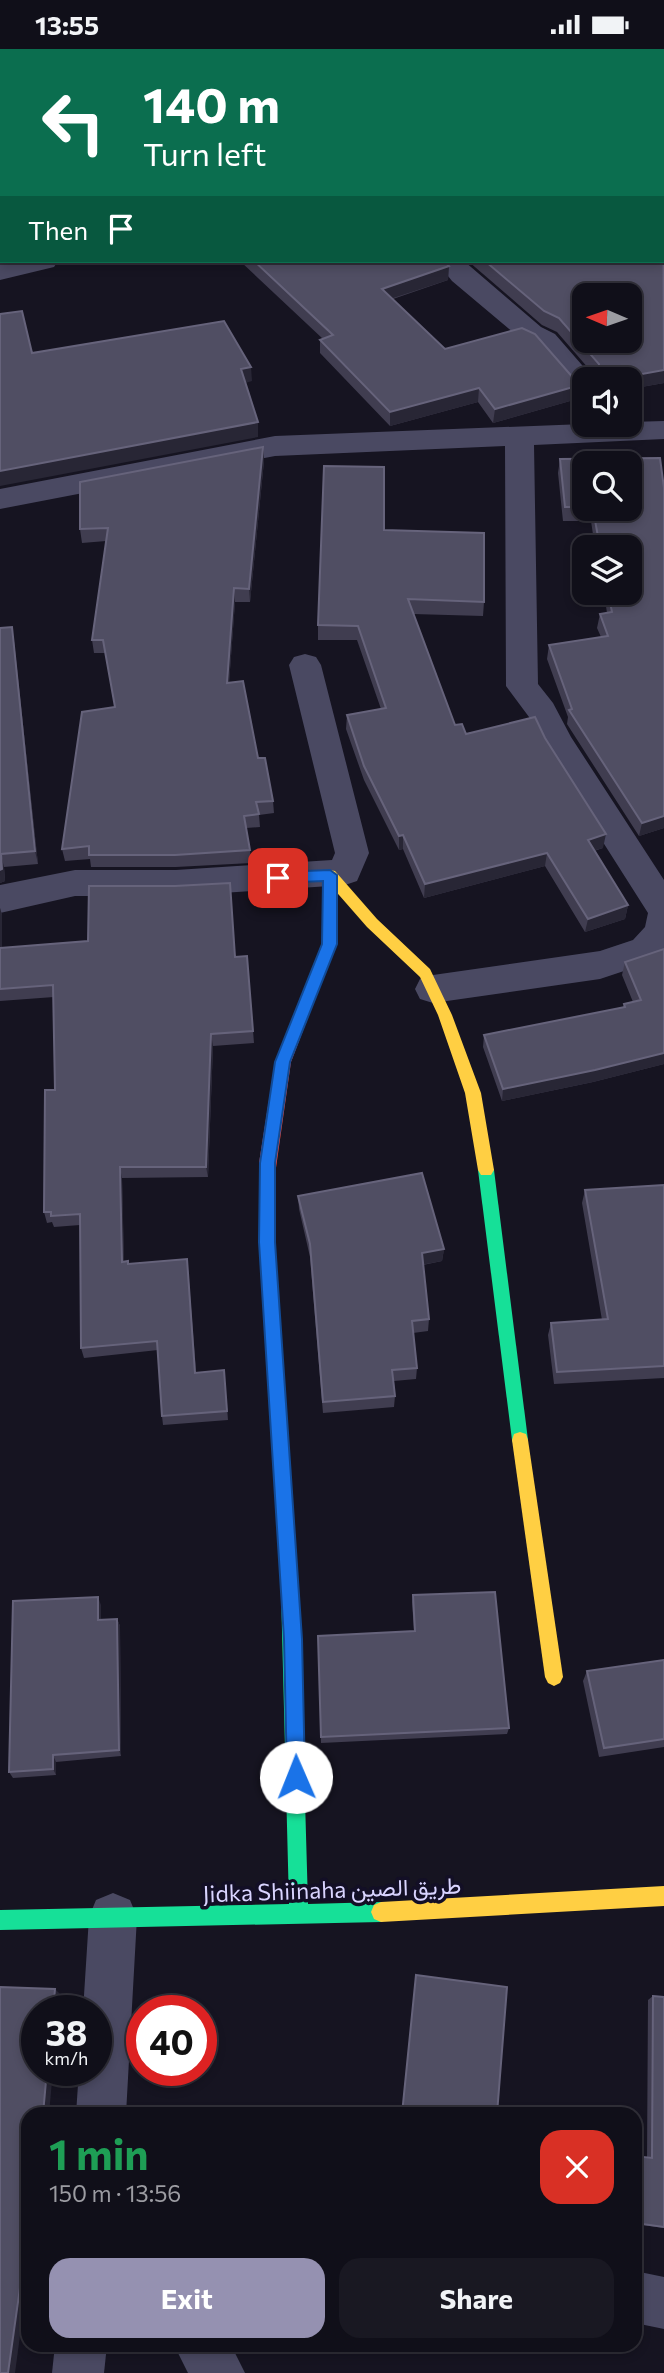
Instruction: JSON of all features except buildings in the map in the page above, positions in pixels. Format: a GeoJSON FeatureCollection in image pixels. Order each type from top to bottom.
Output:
{"type":"FeatureCollection","features":[{"type":"Feature","properties":{"kind":"street"},"geometry":{"type":"LineString","coordinates":[[0,272],[37,263]]}},
{"type":"Feature","properties":{"kind":"street"},"geometry":{"type":"LineString","coordinates":[[451,263],[521,325],[545,340],[572,370]]}},
{"type":"Feature","properties":{"kind":"street"},"geometry":{"type":"LineString","coordinates":[[642,430],[664,430]]}},
{"type":"Feature","properties":{"kind":"street"},"geometry":{"type":"LineString","coordinates":[[0,499],[275,446],[519,438],[572,433]]}},
{"type":"Feature","properties":{"kind":"street"},"geometry":{"type":"LineString","coordinates":[[519,438],[522,686],[542,711],[556,743],[664,909]]}},
{"type":"Feature","properties":{"kind":"street"},"geometry":{"type":"LineString","coordinates":[[0,899],[75,883],[176,883],[345,872],[352,853],[305,665]]}},
{"type":"Feature","properties":{"kind":"street"},"geometry":{"type":"LineString","coordinates":[[330,875],[372,923],[425,973],[450,1028],[475,1105],[494,1217],[526,1487],[554,1677]]}},
{"type":"Feature","properties":{"kind":"street"},"geometry":{"type":"LineString","coordinates":[[299,1914],[293,1639],[267,1242],[267,1163],[283,1062],[330,944],[330,875]]}},
{"type":"Feature","properties":{"kind":"street"},"geometry":{"type":"LineString","coordinates":[[433,989],[600,965],[645,950],[662,932],[664,917]]}},
{"type":"Feature","properties":{"kind":"street","name":"Jidka Shiinaha طريق الصين"},"geometry":{"type":"LineString","coordinates":[[0,1920],[426,1911],[664,1896]]}},
{"type":"Feature","properties":{"kind":"street"},"geometry":{"type":"LineString","coordinates":[[102,2107],[113,1917]]}},
{"type":"Feature","properties":{"kind":"street"},"geometry":{"type":"LineString","coordinates":[[642,2298],[664,2302]]}},
{"type":"Feature","properties":{"kind":"street"},"geometry":{"type":"LineString","coordinates":[[78,2373],[80,2352]]}},
{"type":"Feature","properties":{"kind":"street"},"geometry":{"type":"LineString","coordinates":[[205,2352],[219,2373]]}},
{"type":"Feature","properties":{"kind":"traffic: fast"},"geometry":{"type":"LineString","coordinates":[[486,1170],[520,1440]]}},
{"type":"Feature","properties":{"kind":"traffic: fast"},"geometry":{"type":"LineString","coordinates":[[290,1592],[299,1914]]}},
{"type":"Feature","properties":{"kind":"traffic: fast"},"geometry":{"type":"LineString","coordinates":[[0,1920],[381,1912]]}},
{"type":"Feature","properties":{"kind":"traffic: slow"},"geometry":{"type":"LineString","coordinates":[[330,875],[372,923],[425,973],[445,1015],[473,1093],[486,1170]]}},
{"type":"Feature","properties":{"kind":"traffic: slow"},"geometry":{"type":"LineString","coordinates":[[267,1184],[267,1242],[290,1592]]}},
{"type":"Feature","properties":{"kind":"traffic: slow"},"geometry":{"type":"LineString","coordinates":[[520,1440],[554,1677]]}},
{"type":"Feature","properties":{"kind":"traffic: slow"},"geometry":{"type":"LineString","coordinates":[[381,1912],[664,1896]]}},
{"type":"Feature","properties":{"kind":"traffic: jam"},"geometry":{"type":"LineString","coordinates":[[267,1184],[267,1163],[283,1062],[329,944],[330,875]]}},
{"type":"Feature","properties":{"kind":"route"},"geometry":{"type":"LineString","coordinates":[[278,878],[330,875],[330,944],[283,1062],[267,1163],[267,1242],[293,1639],[296,1777]]}}]}
